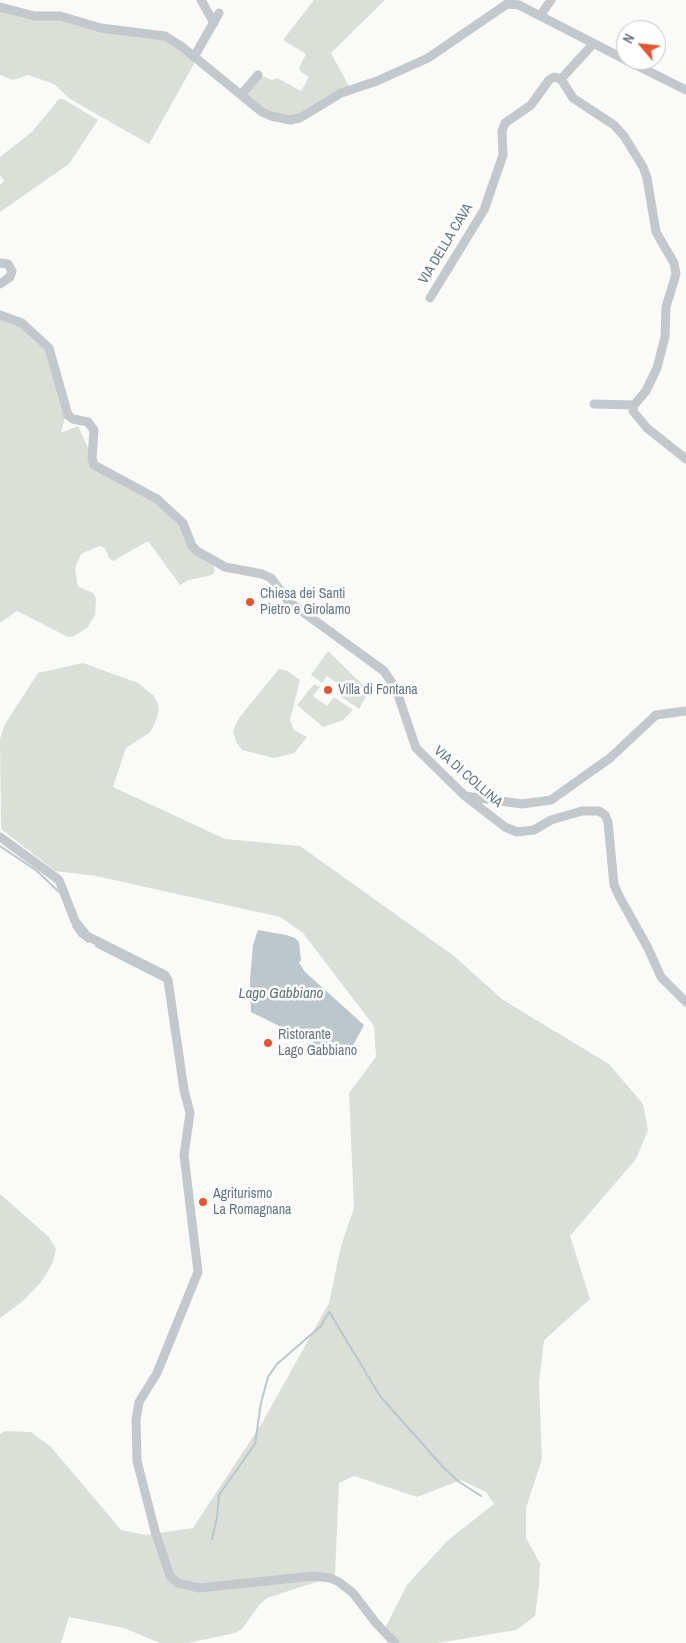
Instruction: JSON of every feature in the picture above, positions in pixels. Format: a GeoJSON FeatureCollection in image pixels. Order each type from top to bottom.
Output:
{"type":"FeatureCollection","features":[{"type":"Feature","properties":{"kind":"street"},"geometry":{"type":"LineString","coordinates":[[201,0],[214,23]]}},
{"type":"Feature","properties":{"kind":"street"},"geometry":{"type":"LineString","coordinates":[[540,16],[550,0]]}},
{"type":"Feature","properties":{"kind":"street"},"geometry":{"type":"LineString","coordinates":[[0,7],[34,16],[60,16],[100,28],[161,35],[174,40],[266,114],[294,120],[341,93],[377,81],[428,58],[504,5],[516,4],[616,55]]}},
{"type":"Feature","properties":{"kind":"street"},"geometry":{"type":"LineString","coordinates":[[194,57],[219,13]]}},
{"type":"Feature","properties":{"kind":"street","name":"VIA DELLA CAVA"},"geometry":{"type":"LineString","coordinates":[[430,298],[484,210],[502,155],[502,131],[505,123],[531,105],[551,78],[561,79],[593,44]]}},
{"type":"Feature","properties":{"kind":"street"},"geometry":{"type":"LineString","coordinates":[[646,70],[686,90]]}},
{"type":"Feature","properties":{"kind":"street"},"geometry":{"type":"LineString","coordinates":[[241,95],[258,74]]}},
{"type":"Feature","properties":{"kind":"street"},"geometry":{"type":"LineString","coordinates":[[561,79],[573,98],[614,125],[638,158],[647,178],[656,232],[676,269],[675,281],[666,307],[665,337],[657,368],[646,391],[634,405],[633,411],[637,418],[686,459]]}},
{"type":"Feature","properties":{"kind":"street"},"geometry":{"type":"LineString","coordinates":[[0,263],[8,264],[12,270],[10,277],[0,284]]}},
{"type":"Feature","properties":{"kind":"street","name":"VIA DI COLLINA"},"geometry":{"type":"LineString","coordinates":[[0,315],[22,323],[50,348],[68,415],[73,419],[88,422],[94,430],[92,458],[94,465],[158,499],[183,524],[192,546],[197,551],[225,567],[262,574],[270,578],[288,600],[384,671],[398,693],[416,748],[464,796],[505,827],[518,832],[534,830],[560,816],[582,811],[599,811],[605,815],[608,822],[612,872],[617,892],[648,948],[661,977],[686,1002]]}},
{"type":"Feature","properties":{"kind":"street"},"geometry":{"type":"LineString","coordinates":[[594,404],[634,405]]}},
{"type":"Feature","properties":{"kind":"street"},"geometry":{"type":"LineString","coordinates":[[464,796],[522,804],[551,800],[610,758],[656,716],[686,711]]}},
{"type":"Feature","properties":{"kind":"street"},"geometry":{"type":"LineString","coordinates":[[0,837],[59,880],[76,921],[87,936],[165,975],[168,980],[184,1090],[190,1113],[184,1155],[198,1272],[157,1373],[140,1399],[136,1426],[137,1461],[155,1530],[170,1576],[178,1583],[199,1588],[320,1576],[340,1582],[354,1593],[376,1623],[395,1643]]}},
{"type":"Feature","properties":{"kind":"shaded area"},"geometry":{"type":"Polygon","coordinates":[[[314,0],[385,0],[331,53],[350,88],[297,115],[290,116],[266,111],[245,94],[262,76],[272,80],[277,78],[301,91],[309,77],[301,72],[299,68],[306,54],[283,40],[314,0]]]}},
{"type":"Feature","properties":{"kind":"shaded area"},"geometry":{"type":"Polygon","coordinates":[[[0,10],[169,40],[194,64],[149,144],[70,99],[54,84],[28,75],[13,80],[0,75],[0,10]]]}},
{"type":"Feature","properties":{"kind":"shaded area"},"geometry":{"type":"Polygon","coordinates":[[[59,99],[63,99],[98,120],[69,164],[0,212],[0,185],[4,181],[0,175],[0,157],[32,132],[59,99]]]}},
{"type":"Feature","properties":{"kind":"shaded area"},"geometry":{"type":"Polygon","coordinates":[[[0,318],[19,324],[44,346],[65,417],[61,433],[78,426],[89,450],[90,466],[147,495],[183,527],[213,565],[215,571],[212,575],[189,580],[180,585],[148,541],[113,561],[109,558],[105,548],[99,546],[81,554],[75,568],[79,587],[93,593],[96,598],[95,615],[87,628],[74,636],[68,637],[17,611],[0,623],[0,318]]]}},
{"type":"Feature","properties":{"kind":"shaded area"},"geometry":{"type":"Polygon","coordinates":[[[328,651],[369,691],[359,709],[337,694],[341,686],[327,676],[322,683],[311,675],[328,651]]]}},
{"type":"Feature","properties":{"kind":"shaded area"},"geometry":{"type":"Polygon","coordinates":[[[83,663],[138,683],[154,696],[159,710],[150,732],[126,748],[113,787],[225,839],[300,846],[454,956],[503,1000],[609,1064],[643,1104],[648,1130],[636,1159],[570,1236],[590,1299],[544,1340],[539,1382],[542,1459],[526,1508],[526,1538],[540,1563],[539,1586],[535,1616],[516,1630],[438,1643],[399,1643],[387,1631],[386,1626],[407,1585],[447,1541],[494,1504],[486,1492],[461,1480],[417,1497],[354,1476],[339,1483],[335,1576],[267,1598],[260,1604],[242,1629],[235,1633],[188,1643],[160,1643],[124,1628],[69,1617],[61,1643],[0,1643],[0,1434],[6,1431],[31,1432],[51,1447],[121,1530],[146,1535],[193,1528],[262,1423],[329,1303],[341,1246],[354,1208],[349,1093],[376,1057],[374,1026],[303,933],[280,917],[96,876],[55,871],[1,829],[0,739],[5,724],[38,673],[83,663]]]}},
{"type":"Feature","properties":{"kind":"shaded area"},"geometry":{"type":"Polygon","coordinates":[[[279,669],[287,671],[300,680],[290,720],[294,730],[307,737],[294,753],[274,758],[242,750],[236,742],[233,731],[239,718],[279,669]]]}},
{"type":"Feature","properties":{"kind":"shaded area"},"geometry":{"type":"Polygon","coordinates":[[[314,684],[320,687],[313,696],[327,706],[334,697],[353,710],[343,720],[323,727],[297,705],[314,684]]]}},
{"type":"Feature","properties":{"kind":"shaded area"},"geometry":{"type":"Polygon","coordinates":[[[0,1194],[49,1237],[56,1249],[52,1264],[42,1281],[23,1301],[0,1318],[0,1194]]]}},
{"type":"Feature","properties":{"kind":"water","name":"Lago Gabbiano"},"geometry":{"type":"Polygon","coordinates":[[[258,930],[295,938],[299,942],[301,960],[299,963],[305,972],[364,1025],[351,1049],[339,1051],[324,1048],[251,1012],[250,980],[253,945],[258,930]]]}},
{"type":"Feature","properties":{"kind":"waterway"},"geometry":{"type":"LineString","coordinates":[[0,846],[37,871],[59,892]]}},
{"type":"Feature","properties":{"kind":"waterway"},"geometry":{"type":"LineString","coordinates":[[73,926],[79,935],[88,942]]}},
{"type":"Feature","properties":{"kind":"waterway"},"geometry":{"type":"LineString","coordinates":[[96,946],[165,981]]}},
{"type":"Feature","properties":{"kind":"waterway"},"geometry":{"type":"LineString","coordinates":[[212,1539],[217,1518],[219,1495],[255,1444],[261,1403],[268,1377],[277,1364],[321,1326],[329,1312]]}},
{"type":"Feature","properties":{"kind":"waterway"},"geometry":{"type":"LineString","coordinates":[[330,1313],[380,1396],[443,1467],[458,1481],[481,1496]]}},
{"type":"Feature","properties":{"kind":"place","name":"Chiesa dei Santi Pietro e Girolamo"},"geometry":{"type":"Point","coordinates":[250,602]}},
{"type":"Feature","properties":{"kind":"place","name":"Villa di Fontana"},"geometry":{"type":"Point","coordinates":[328,690]}},
{"type":"Feature","properties":{"kind":"place","name":"Ristorante Lago Gabbiano"},"geometry":{"type":"Point","coordinates":[268,1043]}},
{"type":"Feature","properties":{"kind":"place","name":"Agriturismo La Romagnana"},"geometry":{"type":"Point","coordinates":[203,1202]}}]}
